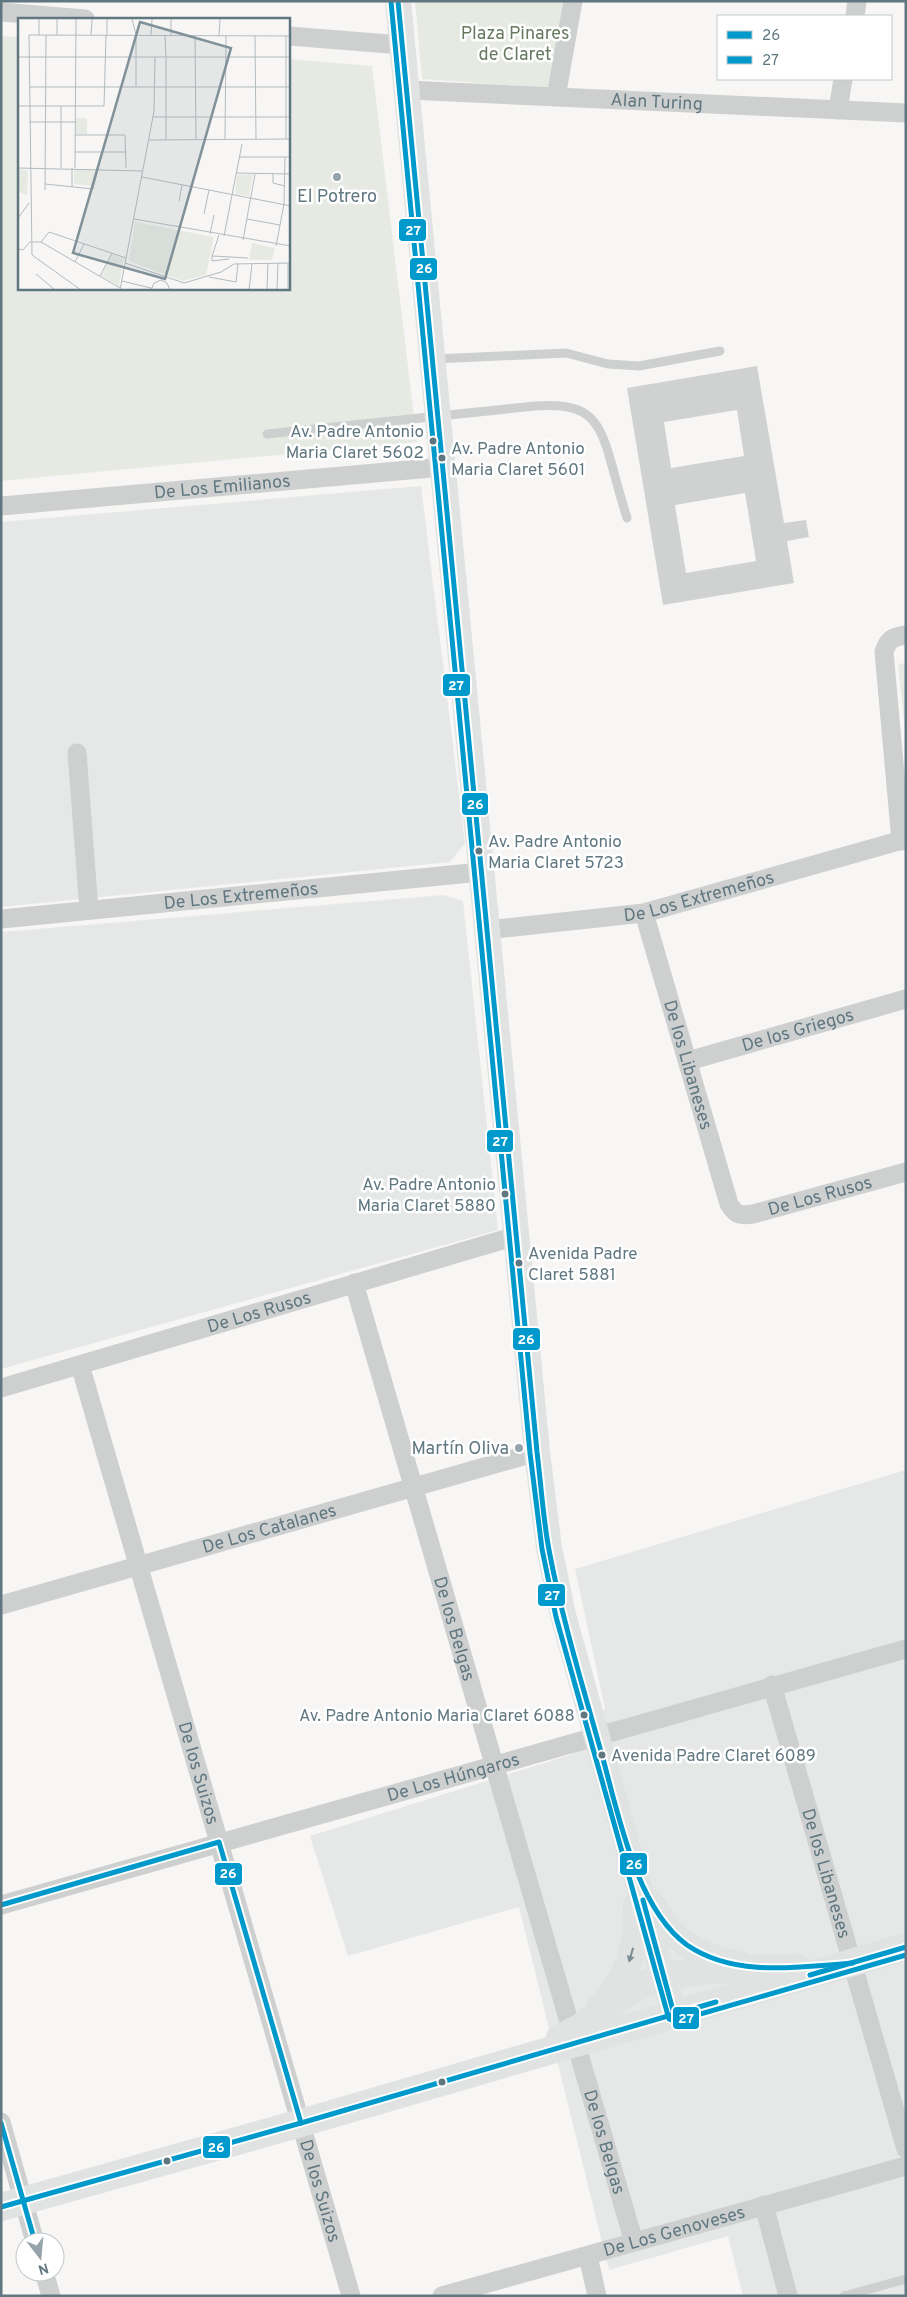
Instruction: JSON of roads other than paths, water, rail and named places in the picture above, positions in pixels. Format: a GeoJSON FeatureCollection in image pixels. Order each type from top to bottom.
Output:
{"type":"FeatureCollection","features":[{"type":"Feature","properties":{"kind":"main road"},"geometry":{"type":"LineString","coordinates":[[398,1],[537,1452],[552,1564],[563,1614],[674,2014]]}},
{"type":"Feature","properties":{"kind":"main road"},"geometry":{"type":"LineString","coordinates":[[630,1855],[657,1914],[674,1935],[697,1951],[713,1959],[765,1969]]}},
{"type":"Feature","properties":{"kind":"main road"},"geometry":{"type":"LineString","coordinates":[[577,2033],[617,1986],[627,1968],[633,1950],[636,1914],[630,1855]]}},
{"type":"Feature","properties":{"kind":"main road"},"geometry":{"type":"LineString","coordinates":[[12,2204],[301,2123],[509,2062],[577,2033],[674,2014],[906,1947]]}},
{"type":"Feature","properties":{"kind":"main road"},"geometry":{"type":"LineString","coordinates":[[577,2033],[626,1993],[665,1977],[691,1972],[853,1963]]}},
{"type":"Feature","properties":{"kind":"street"},"geometry":{"type":"LineString","coordinates":[[556,97],[573,1]]}},
{"type":"Feature","properties":{"kind":"street"},"geometry":{"type":"LineString","coordinates":[[855,15],[857,1]]}},
{"type":"Feature","properties":{"kind":"street"},"geometry":{"type":"LineString","coordinates":[[1,12],[20,7],[80,18]]}},
{"type":"Feature","properties":{"kind":"street"},"geometry":{"type":"LineString","coordinates":[[290,36],[402,45]]}},
{"type":"Feature","properties":{"kind":"street"},"geometry":{"type":"LineString","coordinates":[[838,110],[843,80]]}},
{"type":"Feature","properties":{"kind":"street","name":"Alan Turing"},"geometry":{"type":"LineString","coordinates":[[407,90],[906,114]]}},
{"type":"Feature","properties":{"kind":"street","name":"De Los Emilianos"},"geometry":{"type":"LineString","coordinates":[[1,506],[443,467]]}},
{"type":"Feature","properties":{"kind":"street"},"geometry":{"type":"LineString","coordinates":[[903,840],[884,652],[887,642],[895,636],[906,635]]}},
{"type":"Feature","properties":{"kind":"street"},"geometry":{"type":"LineString","coordinates":[[77,753],[88,910]]}},
{"type":"Feature","properties":{"kind":"street","name":"De Los Extremeños"},"geometry":{"type":"LineString","coordinates":[[487,930],[644,913],[903,840]]}},
{"type":"Feature","properties":{"kind":"street","name":"De Los Extremeños"},"geometry":{"type":"LineString","coordinates":[[1,919],[481,872]]}},
{"type":"Feature","properties":{"kind":"street","name":"De los Libaneses"},"geometry":{"type":"LineString","coordinates":[[644,913],[729,1204],[735,1213]]}},
{"type":"Feature","properties":{"kind":"street","name":"De los Griegos"},"geometry":{"type":"LineString","coordinates":[[688,1061],[906,998]]}},
{"type":"Feature","properties":{"kind":"street","name":"De Los Rusos"},"geometry":{"type":"LineString","coordinates":[[735,1213],[741,1216],[753,1214],[906,1172]]}},
{"type":"Feature","properties":{"kind":"street","name":"De Los Rusos"},"geometry":{"type":"LineString","coordinates":[[1,1388],[516,1236]]}},
{"type":"Feature","properties":{"kind":"street","name":"De los Belgas"},"geometry":{"type":"LineString","coordinates":[[354,1283],[494,1764],[577,2033],[634,2242]]}},
{"type":"Feature","properties":{"kind":"street","name":"De los Suizos"},"geometry":{"type":"LineString","coordinates":[[80,1365],[351,2296]]}},
{"type":"Feature","properties":{"kind":"street","name":"De Los Catalanes"},"geometry":{"type":"LineString","coordinates":[[1,1605],[537,1452]]}},
{"type":"Feature","properties":{"kind":"street","name":"De Los Húngaros"},"geometry":{"type":"LineString","coordinates":[[1,1905],[597,1734],[906,1648]]}},
{"type":"Feature","properties":{"kind":"street","name":"De los Libaneses"},"geometry":{"type":"LineString","coordinates":[[772,1685],[906,2149]]}},
{"type":"Feature","properties":{"kind":"street"},"geometry":{"type":"LineString","coordinates":[[1,2122],[12,2204],[29,2232]]}},
{"type":"Feature","properties":{"kind":"street","name":"De Los Genoveses"},"geometry":{"type":"LineString","coordinates":[[442,2296],[906,2166]]}},
{"type":"Feature","properties":{"kind":"street"},"geometry":{"type":"LineString","coordinates":[[764,2206],[788,2296]]}},
{"type":"Feature","properties":{"kind":"street"},"geometry":{"type":"LineString","coordinates":[[588,2256],[597,2296]]}},
{"type":"Feature","properties":{"kind":"street"},"geometry":{"type":"LineString","coordinates":[[46,2282],[50,2296]]}},
{"type":"Feature","properties":{"kind":"lane"},"geometry":{"type":"LineString","coordinates":[[432,359],[566,353],[608,364],[639,366],[720,351]]}},
{"type":"Feature","properties":{"kind":"lane"},"geometry":{"type":"LineString","coordinates":[[267,434],[552,405],[570,407],[586,414],[598,424],[605,438],[626,518]]}},
{"type":"Feature","properties":{"kind":"lane"},"geometry":{"type":"LineString","coordinates":[[844,2296],[906,2279]]}},
{"type":"Feature","properties":{"kind":"place","name":"El Potrero"},"geometry":{"type":"Point","coordinates":[337,177]}},
{"type":"Feature","properties":{"kind":"place","name":"Av. Padre Antonio Maria Claret 5602"},"geometry":{"type":"Point","coordinates":[433,441]}},
{"type":"Feature","properties":{"kind":"place","name":"Av. Padre Antonio Maria Claret 5601"},"geometry":{"type":"Point","coordinates":[442,458]}},
{"type":"Feature","properties":{"kind":"place","name":"Av. Padre Antonio Maria Claret 5723"},"geometry":{"type":"Point","coordinates":[479,851]}},
{"type":"Feature","properties":{"kind":"place","name":"Av. Padre Antonio Maria Claret 5880"},"geometry":{"type":"Point","coordinates":[505,1194]}},
{"type":"Feature","properties":{"kind":"place","name":"Avenida Padre Claret 5881"},"geometry":{"type":"Point","coordinates":[519,1263]}},
{"type":"Feature","properties":{"kind":"place","name":"Martín Oliva"},"geometry":{"type":"Point","coordinates":[519,1448]}},
{"type":"Feature","properties":{"kind":"place","name":"Av. Padre Antonio Maria Claret 6088"},"geometry":{"type":"Point","coordinates":[584,1715]}},
{"type":"Feature","properties":{"kind":"place","name":"Avenida Padre Claret 6089"},"geometry":{"type":"Point","coordinates":[602,1755]}},
{"type":"Feature","properties":{"kind":"park label","name":"Plaza Pinares de Claret"},"geometry":{"type":"Point","coordinates":[515,43]}}]}
